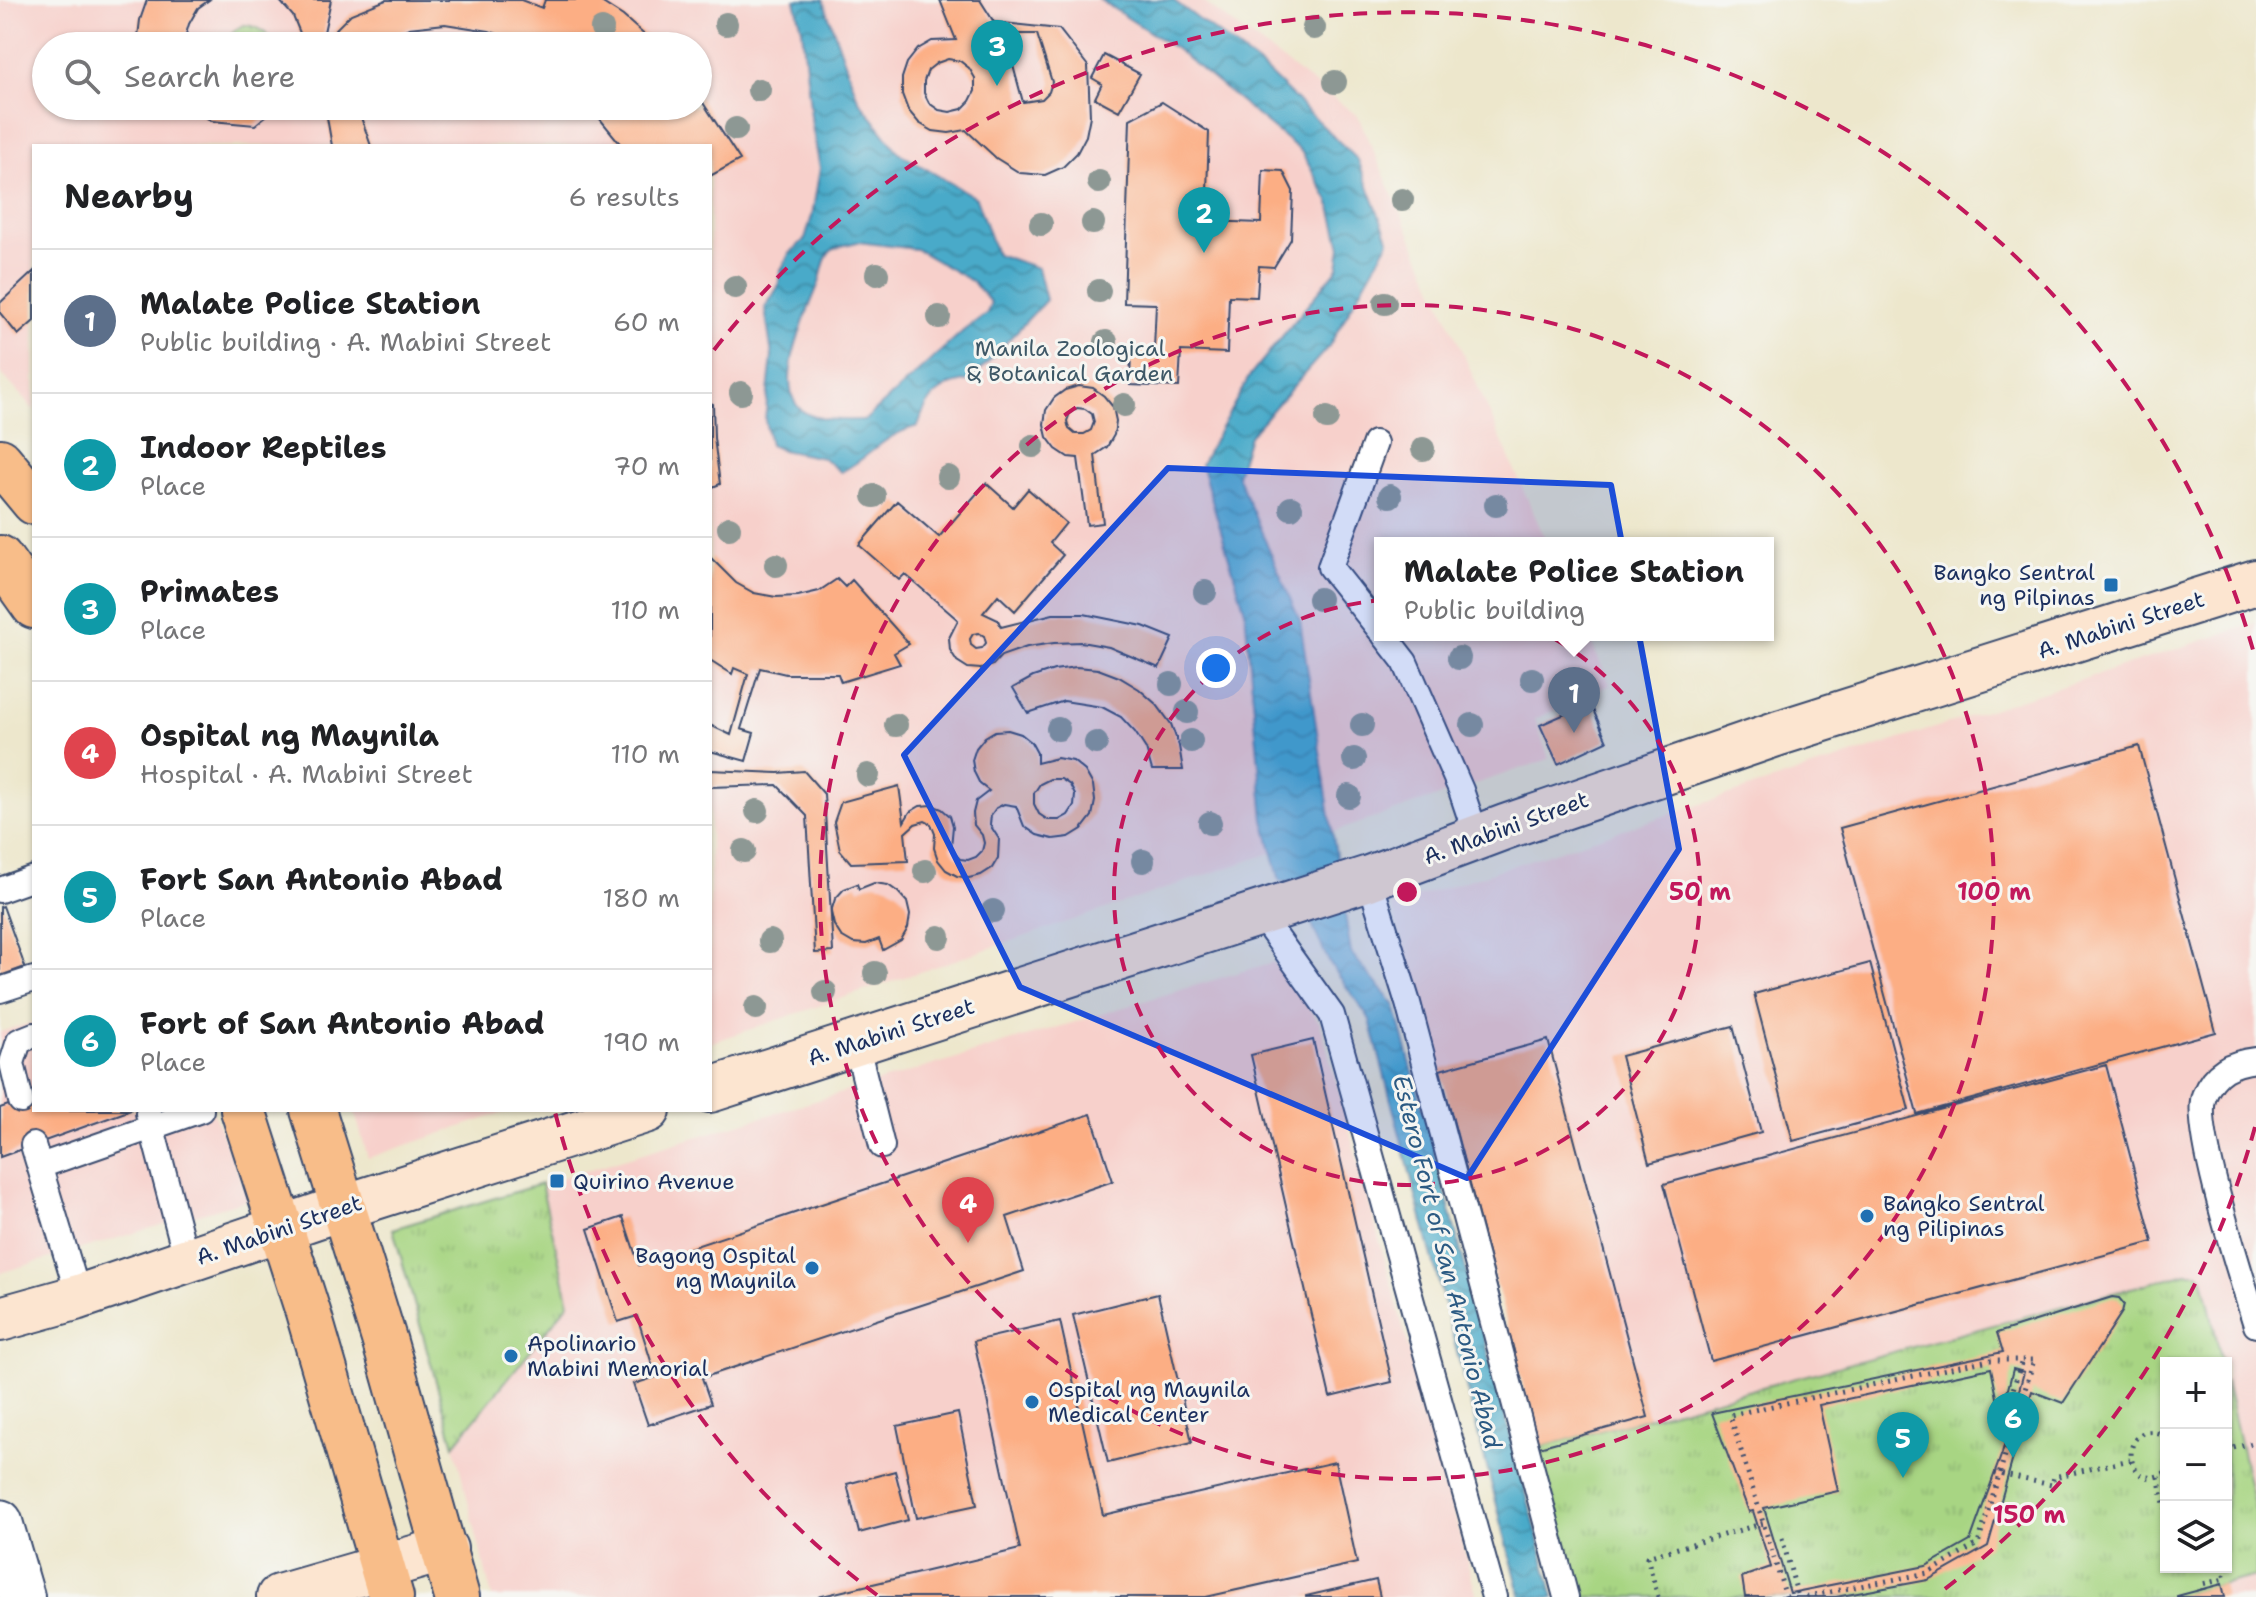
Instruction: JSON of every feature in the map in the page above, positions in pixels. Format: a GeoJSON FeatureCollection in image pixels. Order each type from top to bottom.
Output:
{"type":"FeatureCollection","features":[{"type":"Feature","properties":{"kind":"main road"},"geometry":{"type":"LineString","coordinates":[[0,461],[32,500]]}},
{"type":"Feature","properties":{"kind":"main road","name":"A. Mabini Street"},"geometry":{"type":"LineString","coordinates":[[712,1089],[1359,882],[1779,733],[2256,582]]}},
{"type":"Feature","properties":{"kind":"main road"},"geometry":{"type":"LineString","coordinates":[[244,1112],[283,1230],[387,1582]]}},
{"type":"Feature","properties":{"kind":"main road"},"geometry":{"type":"LineString","coordinates":[[314,1112],[457,1597]]}},
{"type":"Feature","properties":{"kind":"main road","name":"A. Mabini Street"},"geometry":{"type":"LineString","coordinates":[[0,1319],[79,1297],[344,1207],[642,1112]]}},
{"type":"Feature","properties":{"kind":"main road"},"geometry":{"type":"LineString","coordinates":[[279,1597],[387,1582],[445,1549]]}},
{"type":"Feature","properties":{"kind":"street"},"geometry":{"type":"LineString","coordinates":[[0,1522],[22,1597]]}},
{"type":"Feature","properties":{"kind":"lane"},"geometry":{"type":"LineString","coordinates":[[1374,623],[1330,567],[1375,443]]}},
{"type":"Feature","properties":{"kind":"lane"},"geometry":{"type":"LineString","coordinates":[[1388,641],[1405,662],[1461,790],[1477,838]]}},
{"type":"Feature","properties":{"kind":"lane"},"geometry":{"type":"LineString","coordinates":[[0,890],[32,879]]}},
{"type":"Feature","properties":{"kind":"lane"},"geometry":{"type":"LineString","coordinates":[[1359,882],[1408,1003],[1566,1597]]}},
{"type":"Feature","properties":{"kind":"lane"},"geometry":{"type":"LineString","coordinates":[[1276,908],[1332,1015],[1494,1597]]}},
{"type":"Feature","properties":{"kind":"lane"},"geometry":{"type":"LineString","coordinates":[[0,990],[32,980]]}},
{"type":"Feature","properties":{"kind":"lane"},"geometry":{"type":"LineString","coordinates":[[21,1101],[12,1063],[19,1041],[32,1036]]}},
{"type":"Feature","properties":{"kind":"lane"},"geometry":{"type":"LineString","coordinates":[[856,1043],[882,1146]]}},
{"type":"Feature","properties":{"kind":"lane"},"geometry":{"type":"LineString","coordinates":[[2256,1060],[2234,1063],[2214,1076],[2203,1099],[2203,1129],[2256,1325]]}},
{"type":"Feature","properties":{"kind":"lane"},"geometry":{"type":"LineString","coordinates":[[79,1297],[37,1156],[149,1118],[188,1112]]}},
{"type":"Feature","properties":{"kind":"lane"},"geometry":{"type":"LineString","coordinates":[[149,1118],[187,1261]]}},
{"type":"Feature","properties":{"kind":"path"},"geometry":{"type":"LineString","coordinates":[[1782,1538],[1801,1597],[1928,1573],[1978,1544],[2034,1360],[1989,1360],[1730,1415],[1766,1522],[1786,1597]]}},
{"type":"Feature","properties":{"kind":"path"},"geometry":{"type":"LineString","coordinates":[[2004,1419],[2022,1360]]}},
{"type":"Feature","properties":{"kind":"path"},"geometry":{"type":"LineString","coordinates":[[2160,1434],[2143,1434],[2132,1445],[2130,1460],[2137,1472],[2158,1477],[2164,1501]]}},
{"type":"Feature","properties":{"kind":"path"},"geometry":{"type":"LineString","coordinates":[[2232,1448],[2256,1442]]}},
{"type":"Feature","properties":{"kind":"path"},"geometry":{"type":"LineString","coordinates":[[1998,1474],[2052,1485],[2054,1477],[2130,1460]]}},
{"type":"Feature","properties":{"kind":"path"},"geometry":{"type":"LineString","coordinates":[[1658,1597],[1647,1557],[1766,1522]]}},
{"type":"Feature","properties":{"kind":"path"},"geometry":{"type":"LineString","coordinates":[[2203,1590],[2202,1584],[2225,1579],[2224,1573]]}},
{"type":"Feature","properties":{"kind":"highlighted area"},"geometry":{"type":"Polygon","coordinates":[[[1168,468],[1611,485],[1679,849],[1467,1178],[1020,987],[904,755],[1168,468]]]}},
{"type":"Feature","properties":{"kind":"shaded area","name":"Manila Zoological & Botanical Garden"},"geometry":{"type":"Polygon","coordinates":[[[0,0],[1201,0],[1358,116],[1544,537],[1374,537],[1374,641],[1591,641],[1610,685],[1535,719],[1549,759],[712,1042],[712,144],[32,144],[32,408],[0,372],[0,0]]]}},
{"type":"Feature","properties":{"kind":"shaded area","name":"Bangko Sentral ng Pilipinas"},"geometry":{"type":"Polygon","coordinates":[[[2256,623],[2256,1597],[1580,1597],[1440,1070],[1392,905],[2256,623]]]}},
{"type":"Feature","properties":{"kind":"shaded area"},"geometry":{"type":"Polygon","coordinates":[[[1273,962],[1320,1023],[1477,1597],[492,1597],[454,1445],[569,1303],[541,1184],[1273,962]]]}},
{"type":"Feature","properties":{"kind":"shaded area"},"geometry":{"type":"Polygon","coordinates":[[[32,1023],[32,1112],[213,1112],[249,1199],[0,1273],[0,1032],[32,1023]]]}},
{"type":"Feature","properties":{"kind":"shaded area"},"geometry":{"type":"Polygon","coordinates":[[[355,1112],[505,1112],[368,1158],[355,1112]]]}},
{"type":"Feature","properties":{"kind":"green space"},"geometry":{"type":"Polygon","coordinates":[[[244,25],[264,32],[233,32],[244,25]]]}},
{"type":"Feature","properties":{"kind":"green space"},"geometry":{"type":"Polygon","coordinates":[[[541,1184],[569,1303],[454,1445],[393,1229],[541,1184]]]}},
{"type":"Feature","properties":{"kind":"green space"},"geometry":{"type":"Polygon","coordinates":[[[2187,1273],[2198,1273],[2203,1278],[2221,1357],[2160,1357],[2160,1573],[2232,1573],[2232,1408],[2256,1514],[2256,1576],[2173,1597],[1580,1597],[1539,1447],[2187,1273]]]}},
{"type":"Feature","properties":{"kind":"water"},"geometry":{"type":"Polygon","coordinates":[[[795,0],[823,0],[858,99],[899,153],[976,198],[996,254],[1038,268],[1046,300],[971,380],[944,388],[937,394],[926,407],[918,426],[894,435],[841,472],[823,458],[770,445],[765,420],[772,356],[765,308],[778,287],[781,270],[789,254],[805,239],[820,168],[812,126],[802,29],[795,0]],[[858,242],[838,247],[827,256],[791,364],[792,396],[805,413],[830,420],[865,420],[987,313],[991,303],[973,282],[916,249],[858,242]]]}},
{"type":"Feature","properties":{"kind":"water","name":"Estero Fort of San Antonio Abad"},"geometry":{"type":"Polygon","coordinates":[[[1100,0],[1173,0],[1263,68],[1358,160],[1389,241],[1329,346],[1249,436],[1237,475],[1300,621],[1351,953],[1395,1006],[1554,1597],[1521,1597],[1370,1020],[1329,962],[1292,882],[1280,881],[1264,820],[1245,611],[1201,464],[1249,377],[1338,268],[1341,247],[1330,203],[1301,151],[1176,49],[1100,0]]]}},
{"type":"Feature","properties":{"kind":"building"},"geometry":{"type":"Polygon","coordinates":[[[147,0],[209,0],[198,8],[187,32],[139,32],[147,0]]]}},
{"type":"Feature","properties":{"kind":"building"},"geometry":{"type":"Polygon","coordinates":[[[279,0],[331,0],[324,32],[300,32],[293,16],[279,0]]]}},
{"type":"Feature","properties":{"kind":"building"},"geometry":{"type":"Polygon","coordinates":[[[386,0],[521,0],[542,8],[545,0],[598,0],[641,32],[492,32],[445,24],[409,28],[400,32],[334,32],[351,14],[386,0]]]}},
{"type":"Feature","properties":{"kind":"building"},"geometry":{"type":"Polygon","coordinates":[[[940,0],[980,0],[994,22],[1059,29],[1088,66],[1090,116],[1086,136],[1077,153],[1063,167],[1045,175],[1020,173],[996,158],[966,130],[949,133],[933,131],[919,123],[908,110],[902,94],[902,78],[907,63],[918,49],[932,41],[956,40],[940,0]],[[1015,34],[1006,40],[1023,102],[1042,99],[1049,92],[1052,82],[1037,34],[1015,34]],[[948,59],[928,70],[924,93],[929,103],[939,110],[950,112],[962,109],[970,101],[975,91],[975,78],[960,61],[948,59]]]}},
{"type":"Feature","properties":{"kind":"building"},"geometry":{"type":"Polygon","coordinates":[[[1104,55],[1140,74],[1119,111],[1095,98],[1102,84],[1092,78],[1104,55]]]}},
{"type":"Feature","properties":{"kind":"building"},"geometry":{"type":"Polygon","coordinates":[[[1162,102],[1209,132],[1206,221],[1261,223],[1263,170],[1283,171],[1293,191],[1291,239],[1274,267],[1259,266],[1257,297],[1229,296],[1227,353],[1181,351],[1179,387],[1130,385],[1131,349],[1154,349],[1156,304],[1124,303],[1130,119],[1162,102]]]}},
{"type":"Feature","properties":{"kind":"building"},"geometry":{"type":"Polygon","coordinates":[[[712,117],[740,160],[712,175],[712,144],[620,144],[601,120],[712,120],[712,117]]]}},
{"type":"Feature","properties":{"kind":"building"},"geometry":{"type":"Polygon","coordinates":[[[210,120],[261,120],[255,125],[210,120]]]}},
{"type":"Feature","properties":{"kind":"building"},"geometry":{"type":"Polygon","coordinates":[[[327,120],[362,120],[370,144],[332,144],[327,120]]]}},
{"type":"Feature","properties":{"kind":"building"},"geometry":{"type":"Polygon","coordinates":[[[32,273],[32,323],[18,335],[0,313],[0,303],[32,273]]]}},
{"type":"Feature","properties":{"kind":"building"},"geometry":{"type":"Polygon","coordinates":[[[1079,386],[1093,388],[1113,407],[1116,421],[1114,435],[1107,447],[1095,455],[1103,523],[1087,525],[1078,458],[1068,457],[1056,449],[1047,437],[1044,424],[1046,410],[1054,398],[1065,390],[1079,386]],[[1077,408],[1070,413],[1067,421],[1069,429],[1075,434],[1091,430],[1094,422],[1092,414],[1077,408]]]}},
{"type":"Feature","properties":{"kind":"building"},"geometry":{"type":"Polygon","coordinates":[[[712,404],[714,438],[720,484],[712,487],[712,404]]]}},
{"type":"Feature","properties":{"kind":"building"},"geometry":{"type":"Polygon","coordinates":[[[986,483],[1013,507],[1028,489],[1066,523],[1050,543],[1063,555],[1015,611],[998,595],[983,613],[998,620],[1001,627],[1053,614],[1084,614],[1143,626],[1173,638],[1159,668],[1109,647],[1081,642],[1027,647],[1001,656],[993,665],[981,669],[968,668],[957,661],[950,650],[949,638],[958,620],[905,574],[899,580],[859,545],[897,501],[939,537],[986,483]],[[973,634],[971,645],[976,649],[982,648],[986,643],[984,636],[973,634]]]}},
{"type":"Feature","properties":{"kind":"building"},"geometry":{"type":"Polygon","coordinates":[[[712,559],[736,583],[754,593],[776,597],[819,591],[837,579],[845,587],[852,580],[909,644],[894,653],[900,664],[841,682],[838,674],[786,674],[760,668],[741,729],[754,733],[746,761],[712,752],[712,726],[731,735],[748,674],[734,668],[732,674],[712,661],[712,559]]]}},
{"type":"Feature","properties":{"kind":"building"},"geometry":{"type":"Polygon","coordinates":[[[1076,667],[1098,669],[1119,677],[1157,705],[1171,724],[1183,770],[1152,770],[1146,749],[1135,732],[1121,717],[1102,707],[1064,701],[1028,713],[1013,688],[1054,670],[1076,667]]]}},
{"type":"Feature","properties":{"kind":"building"},"geometry":{"type":"Polygon","coordinates":[[[1590,703],[1607,741],[1558,764],[1540,725],[1590,703]]]}},
{"type":"Feature","properties":{"kind":"building"},"geometry":{"type":"Polygon","coordinates":[[[1008,730],[1021,734],[1031,742],[1037,753],[1037,763],[1057,758],[1073,761],[1085,771],[1093,785],[1095,801],[1092,816],[1082,829],[1069,837],[1053,839],[1037,835],[1024,826],[1016,806],[1004,804],[991,815],[990,825],[999,839],[998,858],[992,868],[969,878],[946,870],[938,860],[934,848],[935,834],[931,824],[925,821],[915,824],[905,833],[908,861],[851,863],[840,850],[834,822],[841,802],[899,786],[904,822],[910,812],[920,806],[932,805],[942,809],[950,816],[953,826],[951,847],[954,853],[960,859],[976,857],[984,843],[974,825],[973,813],[976,801],[989,791],[980,784],[972,760],[976,748],[995,731],[1008,730]],[[1050,779],[1040,784],[1034,793],[1034,804],[1039,814],[1048,820],[1059,820],[1068,815],[1074,806],[1075,795],[1070,785],[1061,779],[1050,779]]]}},
{"type":"Feature","properties":{"kind":"building"},"geometry":{"type":"Polygon","coordinates":[[[2139,746],[2216,1032],[1917,1114],[1840,828],[2139,746]]]}},
{"type":"Feature","properties":{"kind":"building"},"geometry":{"type":"Polygon","coordinates":[[[712,770],[804,771],[824,794],[833,952],[815,953],[807,816],[777,785],[712,787],[712,770]]]}},
{"type":"Feature","properties":{"kind":"building"},"geometry":{"type":"Polygon","coordinates":[[[874,883],[888,885],[898,892],[907,902],[910,915],[908,928],[901,940],[883,950],[879,939],[866,944],[853,943],[841,936],[831,912],[835,899],[844,889],[857,884],[859,889],[874,883]]]}},
{"type":"Feature","properties":{"kind":"building"},"geometry":{"type":"Polygon","coordinates":[[[3,906],[25,967],[0,976],[0,907],[3,906]]]}},
{"type":"Feature","properties":{"kind":"building"},"geometry":{"type":"Polygon","coordinates":[[[1870,963],[1909,1110],[1793,1141],[1754,994],[1870,963]]]}},
{"type":"Feature","properties":{"kind":"building"},"geometry":{"type":"Polygon","coordinates":[[[1733,1026],[1761,1132],[1649,1163],[1621,1056],[1733,1026]]]}},
{"type":"Feature","properties":{"kind":"building"},"geometry":{"type":"Polygon","coordinates":[[[1313,1040],[1392,1382],[1330,1397],[1251,1055],[1313,1040]]]}},
{"type":"Feature","properties":{"kind":"building"},"geometry":{"type":"Polygon","coordinates":[[[1548,1040],[1648,1417],[1539,1447],[1440,1070],[1548,1040]]]}},
{"type":"Feature","properties":{"kind":"building"},"geometry":{"type":"Polygon","coordinates":[[[2106,1065],[2153,1242],[1711,1361],[1664,1184],[2106,1065]]]}},
{"type":"Feature","properties":{"kind":"building"},"geometry":{"type":"Polygon","coordinates":[[[32,1097],[32,1112],[125,1112],[0,1157],[0,1108],[32,1097]]]}},
{"type":"Feature","properties":{"kind":"building","name":"Bagong Ospital ng Maynila"},"geometry":{"type":"Polygon","coordinates":[[[1091,1114],[1113,1181],[1007,1217],[1024,1271],[702,1378],[711,1404],[648,1425],[634,1384],[656,1377],[637,1316],[618,1322],[588,1229],[623,1217],[639,1265],[1091,1114]]]}},
{"type":"Feature","properties":{"kind":"building"},"geometry":{"type":"Polygon","coordinates":[[[1158,1294],[1192,1442],[1108,1463],[1073,1315],[1158,1294]]]}},
{"type":"Feature","properties":{"kind":"building"},"geometry":{"type":"Polygon","coordinates":[[[2112,1297],[2119,1298],[2124,1304],[2122,1312],[2063,1403],[2032,1391],[1988,1546],[1928,1580],[1836,1597],[1745,1597],[1742,1577],[1771,1567],[1753,1511],[1749,1512],[1712,1413],[2003,1352],[1997,1333],[2112,1297]],[[1991,1368],[1819,1405],[1838,1491],[1764,1508],[1790,1593],[1926,1566],[1970,1541],[2002,1453],[2024,1372],[2013,1369],[2003,1409],[1999,1412],[1996,1410],[1999,1407],[1991,1368]]]}},
{"type":"Feature","properties":{"kind":"building","name":"Ospital ng Maynila Medical Center"},"geometry":{"type":"Polygon","coordinates":[[[1060,1321],[1103,1515],[1335,1462],[1357,1563],[1206,1597],[818,1597],[1020,1549],[974,1341],[1060,1321]]]}},
{"type":"Feature","properties":{"kind":"building"},"geometry":{"type":"Polygon","coordinates":[[[958,1413],[977,1505],[916,1518],[897,1426],[958,1413]]]}},
{"type":"Feature","properties":{"kind":"building"},"geometry":{"type":"Polygon","coordinates":[[[895,1471],[908,1520],[859,1533],[847,1484],[895,1471]]]}},
{"type":"Feature","properties":{"kind":"building"},"geometry":{"type":"Polygon","coordinates":[[[1376,1580],[1380,1597],[1306,1597],[1306,1596],[1376,1580]]]}},
{"type":"Feature","properties":{"kind":"building"},"geometry":{"type":"Polygon","coordinates":[[[2222,1584],[2225,1597],[2177,1597],[2177,1596],[2222,1584]]]}},
{"type":"Feature","properties":{"kind":"place","name":"Primates"},"geometry":{"type":"Point","coordinates":[997,86]}},
{"type":"Feature","properties":{"kind":"place","name":"Indoor Reptiles"},"geometry":{"type":"Point","coordinates":[1204,253]}},
{"type":"Feature","properties":{"kind":"place","name":"Bangko Sentral ng Pilpinas"},"geometry":{"type":"Point","coordinates":[2111,585]}},
{"type":"Feature","properties":{"kind":"place","name":"Malate Police Station"},"geometry":{"type":"Point","coordinates":[1574,733]}},
{"type":"Feature","properties":{"kind":"place","name":"Quirino Avenue"},"geometry":{"type":"Point","coordinates":[557,1181]}},
{"type":"Feature","properties":{"kind":"place","name":"Bangko Sentral ng Pilipinas"},"geometry":{"type":"Point","coordinates":[1867,1216]}},
{"type":"Feature","properties":{"kind":"place","name":"Ospital ng Maynila"},"geometry":{"type":"Point","coordinates":[968,1243]}},
{"type":"Feature","properties":{"kind":"place","name":"Bagong Ospital ng Maynila"},"geometry":{"type":"Point","coordinates":[812,1268]}},
{"type":"Feature","properties":{"kind":"place","name":"Apolinario Mabini Memorial"},"geometry":{"type":"Point","coordinates":[511,1356]}},
{"type":"Feature","properties":{"kind":"place","name":"Ospital ng Maynila Medical Center"},"geometry":{"type":"Point","coordinates":[1032,1402]}},
{"type":"Feature","properties":{"kind":"place","name":"Fort of San Antonio Abad"},"geometry":{"type":"Point","coordinates":[2013,1458]}},
{"type":"Feature","properties":{"kind":"place","name":"Fort San Antonio Abad"},"geometry":{"type":"Point","coordinates":[1903,1478]}}]}
